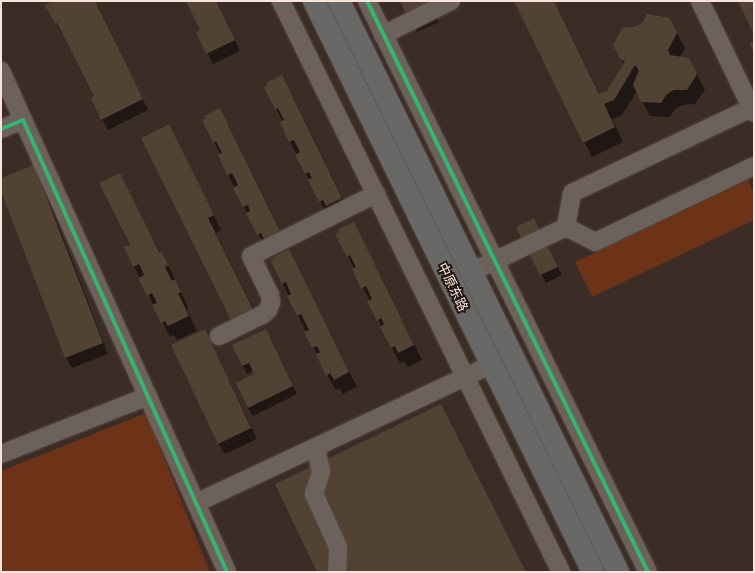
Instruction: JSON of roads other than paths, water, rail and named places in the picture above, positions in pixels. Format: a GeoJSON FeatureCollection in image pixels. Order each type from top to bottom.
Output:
{"type":"FeatureCollection","features":[{"type":"Feature","properties":{"kind":"main road","name":"中原东路"},"geometry":{"type":"LineString","coordinates":[[314,1],[593,572]]}},
{"type":"Feature","properties":{"kind":"main road","name":"中原东路"},"geometry":{"type":"LineString","coordinates":[[339,1],[618,572]]}},
{"type":"Feature","properties":{"kind":"street"},"geometry":{"type":"LineString","coordinates":[[282,1],[561,572]]}},
{"type":"Feature","properties":{"kind":"street"},"geometry":{"type":"LineString","coordinates":[[367,1],[496,260],[648,572]]}},
{"type":"Feature","properties":{"kind":"street"},"geometry":{"type":"LineString","coordinates":[[383,35],[451,1]]}},
{"type":"Feature","properties":{"kind":"street"},"geometry":{"type":"LineString","coordinates":[[566,227],[572,193],[753,110],[700,1]]}},
{"type":"Feature","properties":{"kind":"street"},"geometry":{"type":"LineString","coordinates":[[1,71],[227,572]]}},
{"type":"Feature","properties":{"kind":"street"},"geometry":{"type":"LineString","coordinates":[[1,129],[23,120]]}},
{"type":"Feature","properties":{"kind":"street"},"geometry":{"type":"LineString","coordinates":[[566,227],[595,242],[754,166]]}},
{"type":"Feature","properties":{"kind":"street"},"geometry":{"type":"LineString","coordinates":[[219,336],[262,316],[268,310],[271,302],[270,295],[251,256],[376,194]]}},
{"type":"Feature","properties":{"kind":"street"},"geometry":{"type":"LineString","coordinates":[[471,272],[566,227]]}},
{"type":"Feature","properties":{"kind":"street"},"geometry":{"type":"LineString","coordinates":[[196,503],[316,448],[466,375],[491,365]]}},
{"type":"Feature","properties":{"kind":"street"},"geometry":{"type":"LineString","coordinates":[[1,454],[148,396]]}},
{"type":"Feature","properties":{"kind":"street"},"geometry":{"type":"LineString","coordinates":[[316,448],[321,472],[314,494],[338,547],[337,572]]}}]}
